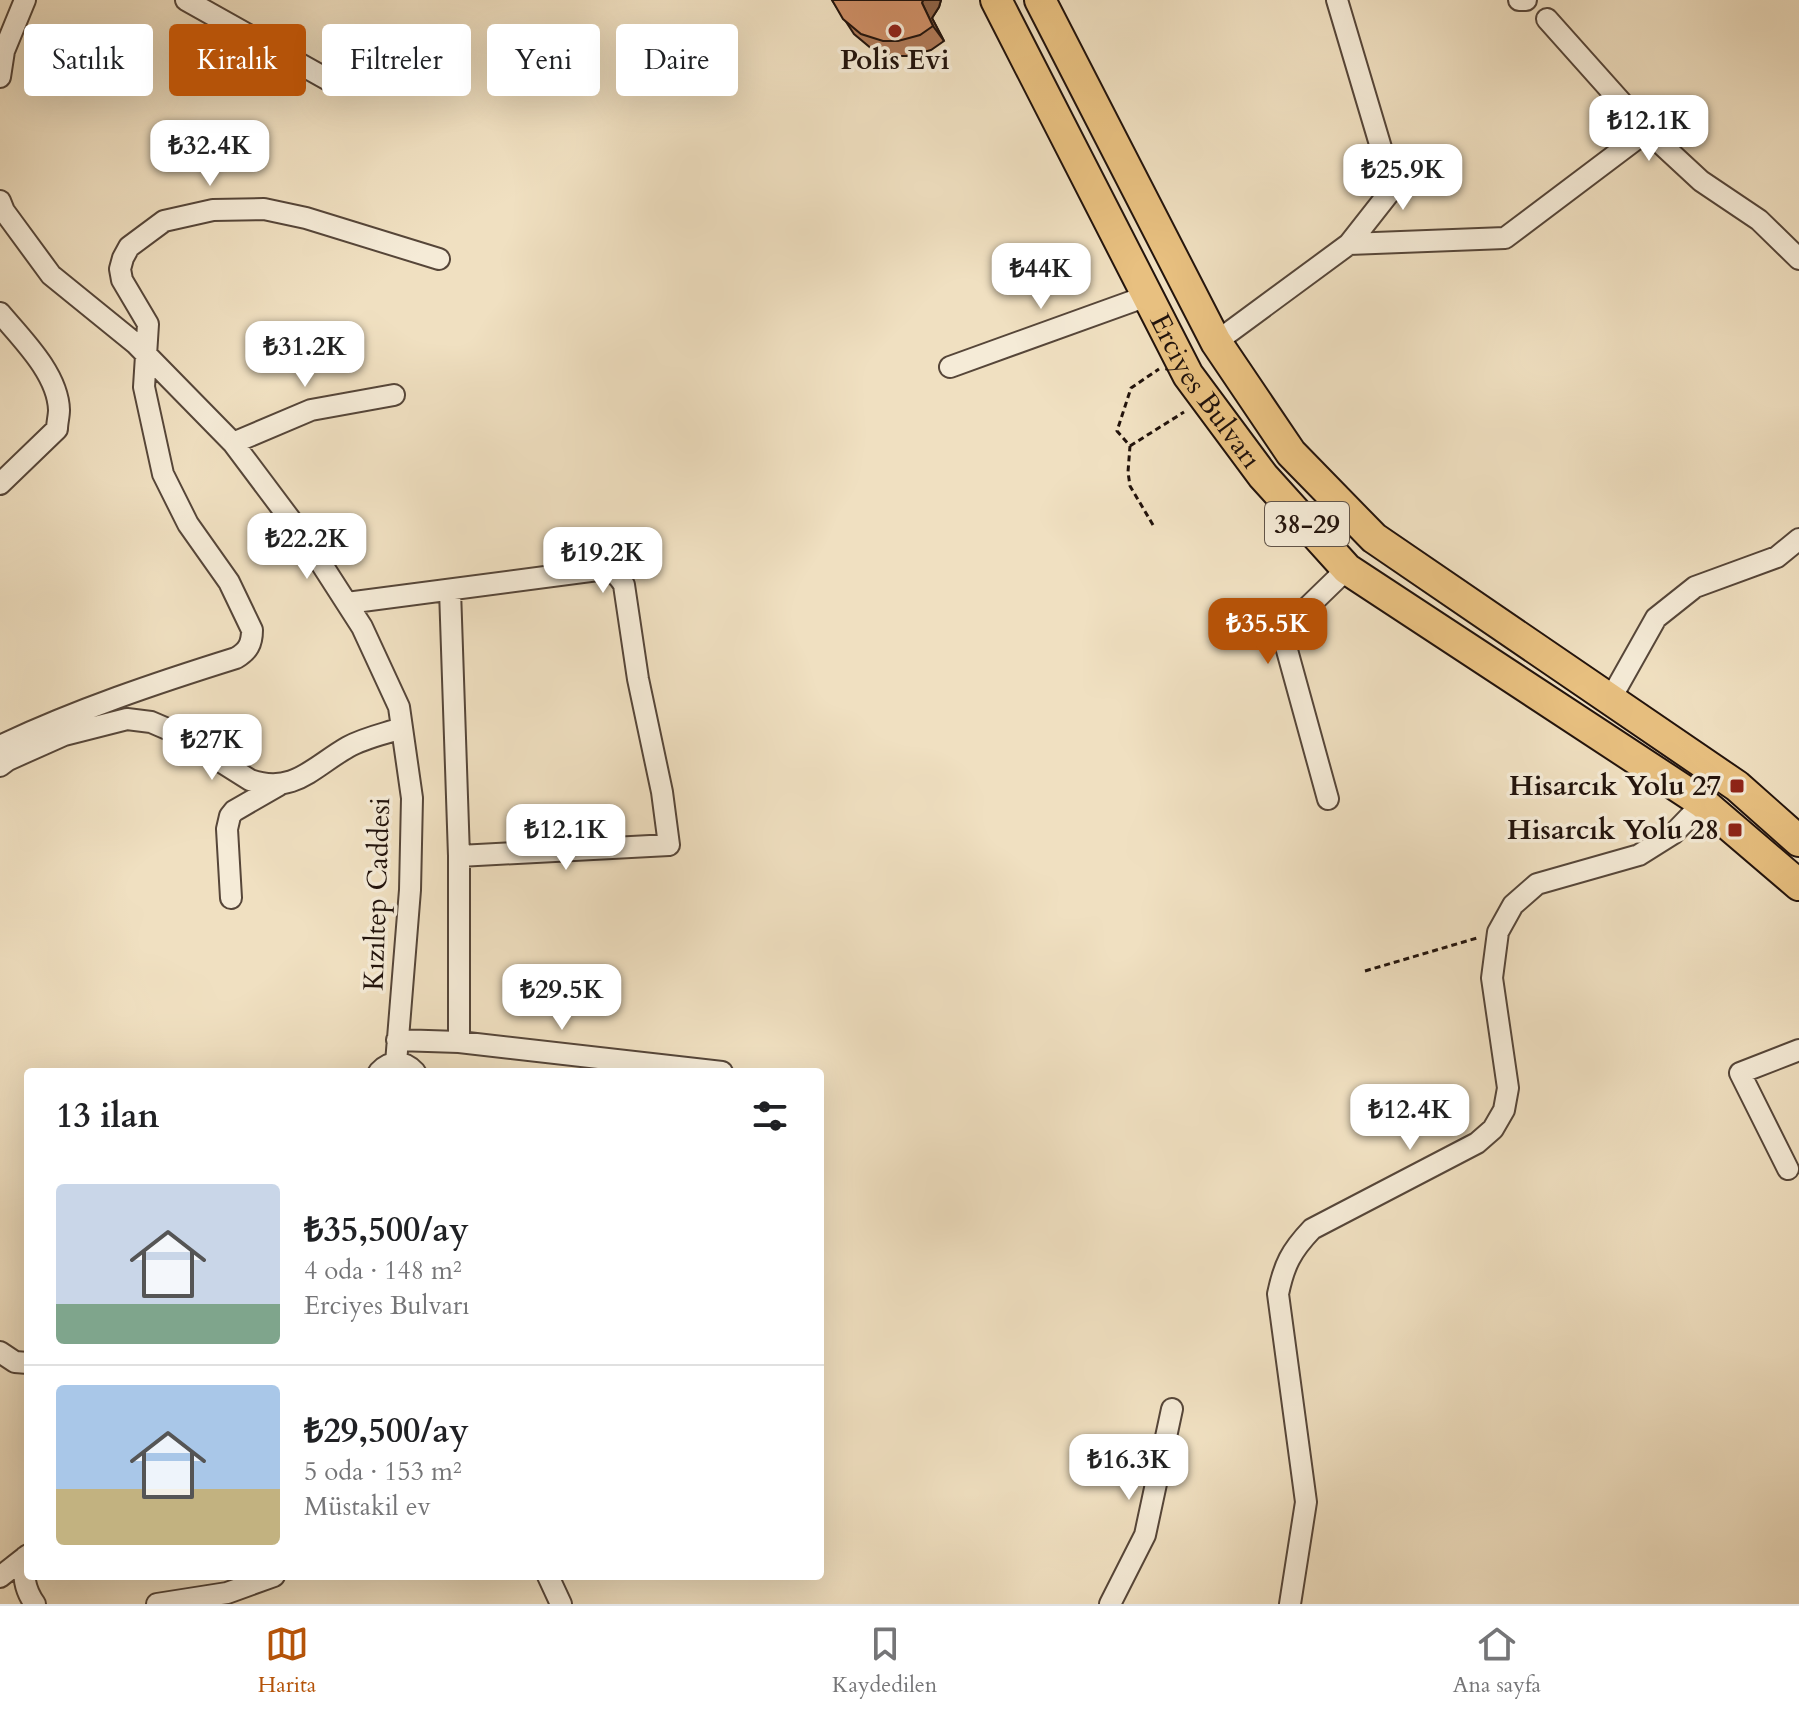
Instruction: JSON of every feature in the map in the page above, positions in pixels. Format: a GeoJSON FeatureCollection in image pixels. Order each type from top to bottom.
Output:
{"type":"FeatureCollection","features":[{"type":"Feature","properties":{"kind":"highway","name":"Erciyes Bulvarı"},"geometry":{"type":"LineString","coordinates":[[996,0],[1188,375],[1263,476],[1347,569],[1703,803],[1799,885]]}},
{"type":"Feature","properties":{"kind":"highway","name":"Erciyes Bulvarı"},"geometry":{"type":"LineString","coordinates":[[1040,0],[1216,342],[1291,453],[1374,538],[1611,698],[1737,786],[1795,831]]}},
{"type":"Feature","properties":{"kind":"street"},"geometry":{"type":"LineString","coordinates":[[0,77],[4,51],[25,0]]}},
{"type":"Feature","properties":{"kind":"street"},"geometry":{"type":"LineString","coordinates":[[186,0],[322,76]]}},
{"type":"Feature","properties":{"kind":"street"},"geometry":{"type":"LineString","coordinates":[[1216,342],[1349,244],[1393,188],[1337,0]]}},
{"type":"Feature","properties":{"kind":"street"},"geometry":{"type":"LineString","coordinates":[[1519,0],[1526,0]]}},
{"type":"Feature","properties":{"kind":"street"},"geometry":{"type":"LineString","coordinates":[[1547,19],[1647,131],[1701,181],[1759,220],[1799,259]]}},
{"type":"Feature","properties":{"kind":"street"},"geometry":{"type":"LineString","coordinates":[[1349,244],[1505,238],[1647,131]]}},
{"type":"Feature","properties":{"kind":"street","name":"Kızıltep Caddesi"},"geometry":{"type":"LineString","coordinates":[[0,201],[51,275],[136,344],[233,443],[308,543],[347,603],[362,627],[399,707],[412,798],[410,890],[397,1068]]}},
{"type":"Feature","properties":{"kind":"street"},"geometry":{"type":"LineString","coordinates":[[0,746],[77,713],[236,658],[244,654],[252,639],[252,630],[229,582],[188,524],[163,474],[144,387],[148,324],[122,280],[120,269],[129,247],[164,221],[213,210],[264,209],[306,218],[439,259]]}},
{"type":"Feature","properties":{"kind":"street"},"geometry":{"type":"LineString","coordinates":[[950,367],[1147,296]]}},
{"type":"Feature","properties":{"kind":"street"},"geometry":{"type":"LineString","coordinates":[[0,313],[33,352],[54,386],[59,409],[57,429],[0,484]]}},
{"type":"Feature","properties":{"kind":"street"},"geometry":{"type":"LineString","coordinates":[[233,443],[311,410],[394,395]]}},
{"type":"Feature","properties":{"kind":"street"},"geometry":{"type":"LineString","coordinates":[[1611,698],[1656,618],[1695,587],[1777,557],[1799,539]]}},
{"type":"Feature","properties":{"kind":"street"},"geometry":{"type":"LineString","coordinates":[[1328,799],[1282,632],[1347,569]]}},
{"type":"Feature","properties":{"kind":"street"},"geometry":{"type":"LineString","coordinates":[[347,603],[598,570],[611,571],[624,585],[669,845],[459,856]]}},
{"type":"Feature","properties":{"kind":"street"},"geometry":{"type":"LineString","coordinates":[[450,590],[459,856],[459,1042]]}},
{"type":"Feature","properties":{"kind":"street"},"geometry":{"type":"LineString","coordinates":[[0,766],[64,735],[127,719],[151,722],[172,731],[250,780],[264,785],[279,785],[293,782],[351,745],[402,728]]}},
{"type":"Feature","properties":{"kind":"street"},"geometry":{"type":"LineString","coordinates":[[0,726],[33,732]]}},
{"type":"Feature","properties":{"kind":"street"},"geometry":{"type":"LineString","coordinates":[[231,898],[227,829],[230,816],[279,785]]}},
{"type":"Feature","properties":{"kind":"street"},"geometry":{"type":"LineString","coordinates":[[1290,1604],[1306,1502],[1278,1294],[1283,1270],[1294,1247],[1312,1229],[1477,1143],[1493,1129],[1504,1110],[1508,1088],[1492,978],[1498,932],[1513,905],[1537,884],[1639,855],[1674,833],[1703,803]]}},
{"type":"Feature","properties":{"kind":"street"},"geometry":{"type":"LineString","coordinates":[[397,1040],[459,1042],[687,1068]]}},
{"type":"Feature","properties":{"kind":"street"},"geometry":{"type":"LineString","coordinates":[[1788,1169],[1740,1073],[1799,1050]]}},
{"type":"Feature","properties":{"kind":"street"},"geometry":{"type":"LineString","coordinates":[[0,1352],[15,1362],[24,1363]]}},
{"type":"Feature","properties":{"kind":"street"},"geometry":{"type":"LineString","coordinates":[[1110,1604],[1145,1535],[1172,1409]]}},
{"type":"Feature","properties":{"kind":"street"},"geometry":{"type":"LineString","coordinates":[[0,1577],[24,1558]]}},
{"type":"Feature","properties":{"kind":"street"},"geometry":{"type":"LineString","coordinates":[[24,1580],[35,1604]]}},
{"type":"Feature","properties":{"kind":"street"},"geometry":{"type":"LineString","coordinates":[[157,1604],[227,1593],[263,1580]]}},
{"type":"Feature","properties":{"kind":"street"},"geometry":{"type":"LineString","coordinates":[[550,1580],[561,1604]]}},
{"type":"Feature","properties":{"kind":"path"},"geometry":{"type":"LineString","coordinates":[[1153,525],[1130,486],[1130,446],[1117,431],[1131,388],[1177,356]]}},
{"type":"Feature","properties":{"kind":"path"},"geometry":{"type":"LineString","coordinates":[[1130,446],[1205,398]]}},
{"type":"Feature","properties":{"kind":"path"},"geometry":{"type":"LineString","coordinates":[[1365,971],[1498,932]]}},
{"type":"Feature","properties":{"kind":"building","name":"Polis Evi"},"geometry":{"type":"Polygon","coordinates":[[[832,0],[923,0],[933,26],[920,35],[898,41],[883,41],[861,34],[843,19],[832,0]]]}},
{"type":"Feature","properties":{"kind":"place","name":"Polis Evi"},"geometry":{"type":"Point","coordinates":[895,31]}},
{"type":"Feature","properties":{"kind":"place","name":"Hisarcık Yolu 27"},"geometry":{"type":"Point","coordinates":[1737,786]}},
{"type":"Feature","properties":{"kind":"place","name":"Hisarcık Yolu 28"},"geometry":{"type":"Point","coordinates":[1735,830]}}]}
